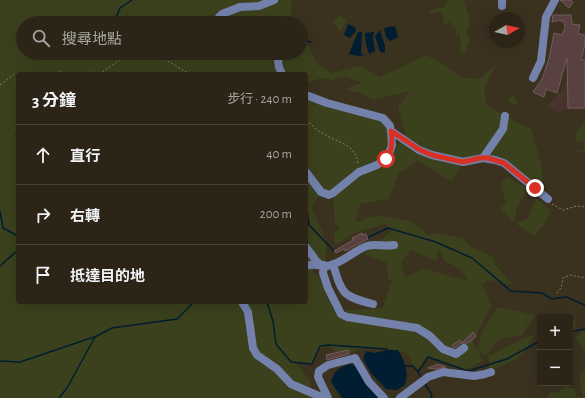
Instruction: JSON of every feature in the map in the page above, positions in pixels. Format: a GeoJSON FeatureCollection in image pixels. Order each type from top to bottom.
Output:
{"type":"FeatureCollection","features":[{"type":"Feature","properties":{"kind":"street"},"geometry":{"type":"LineString","coordinates":[[221,16],[242,6],[259,6],[274,0]]}},
{"type":"Feature","properties":{"kind":"street"},"geometry":{"type":"LineString","coordinates":[[533,78],[541,61],[546,17],[555,0]]}},
{"type":"Feature","properties":{"kind":"street"},"geometry":{"type":"LineString","coordinates":[[278,60],[281,72]]}},
{"type":"Feature","properties":{"kind":"street"},"geometry":{"type":"LineString","coordinates":[[308,96],[327,103],[383,118],[390,126],[392,145],[386,159],[377,165],[358,173],[338,190],[328,195],[321,192],[308,175]]}},
{"type":"Feature","properties":{"kind":"street"},"geometry":{"type":"LineString","coordinates":[[483,158],[503,129],[505,116]]}},
{"type":"Feature","properties":{"kind":"street"},"geometry":{"type":"LineString","coordinates":[[391,131],[420,150],[432,155],[463,162],[483,158],[504,163],[548,199]]}},
{"type":"Feature","properties":{"kind":"street"},"geometry":{"type":"LineString","coordinates":[[308,265],[328,266],[339,262],[365,247],[376,245],[389,246],[394,244]]}},
{"type":"Feature","properties":{"kind":"street"},"geometry":{"type":"LineString","coordinates":[[308,250],[317,262],[323,265]]}},
{"type":"Feature","properties":{"kind":"street"},"geometry":{"type":"LineString","coordinates":[[333,264],[338,281],[344,292],[354,299],[373,304]]}},
{"type":"Feature","properties":{"kind":"street"},"geometry":{"type":"LineString","coordinates":[[323,265],[328,288],[341,314],[347,317],[417,328],[430,336],[443,349],[452,353],[456,354],[464,348]]}},
{"type":"Feature","properties":{"kind":"street"},"geometry":{"type":"LineString","coordinates":[[243,304],[248,312],[253,348],[257,355],[277,369],[291,384],[319,396],[320,398]]}},
{"type":"Feature","properties":{"kind":"street"},"geometry":{"type":"LineString","coordinates":[[328,398],[318,377],[319,371],[328,365],[355,358],[369,382],[384,398]]}},
{"type":"Feature","properties":{"kind":"street"},"geometry":{"type":"LineString","coordinates":[[400,398],[428,377],[443,372],[474,376],[491,372]]}},
{"type":"Feature","properties":{"kind":"path"},"geometry":{"type":"LineString","coordinates":[[102,72],[120,60]]}},
{"type":"Feature","properties":{"kind":"path"},"geometry":{"type":"LineString","coordinates":[[166,60],[186,72]]}},
{"type":"Feature","properties":{"kind":"path"},"geometry":{"type":"LineString","coordinates":[[0,85],[16,74]]}},
{"type":"Feature","properties":{"kind":"path"},"geometry":{"type":"LineString","coordinates":[[308,122],[324,134],[344,143],[353,151],[358,162],[358,173]]}},
{"type":"Feature","properties":{"kind":"path"},"geometry":{"type":"LineString","coordinates":[[548,199],[554,206],[563,210],[577,206],[585,207]]}},
{"type":"Feature","properties":{"kind":"path"},"geometry":{"type":"LineString","coordinates":[[557,292],[563,278],[570,275],[585,278]]}},
{"type":"Feature","properties":{"kind":"shaded area"},"geometry":{"type":"Polygon","coordinates":[[[585,31],[585,109],[563,110],[560,114],[547,107],[563,89],[573,51],[581,35],[585,31]]]}},
{"type":"Feature","properties":{"kind":"green space"},"geometry":{"type":"Polygon","coordinates":[[[0,0],[291,0],[291,16],[16,16],[16,60],[308,60],[308,45],[318,65],[332,73],[361,66],[380,77],[427,55],[464,78],[479,79],[495,66],[484,89],[487,105],[519,124],[531,128],[541,164],[543,180],[535,188],[495,160],[463,162],[451,181],[418,161],[398,174],[389,199],[360,204],[355,223],[370,217],[383,216],[412,222],[428,235],[436,233],[463,238],[470,246],[494,258],[495,264],[513,285],[488,280],[481,285],[483,286],[491,306],[473,342],[483,361],[465,370],[428,357],[419,369],[413,366],[407,353],[387,349],[362,348],[340,357],[329,345],[319,349],[312,364],[295,362],[310,380],[311,394],[314,395],[312,398],[0,398],[0,0]],[[393,153],[378,161],[381,168],[395,160],[393,153]],[[358,168],[347,177],[350,185],[366,173],[358,168]],[[321,192],[312,207],[322,231],[327,249],[324,265],[312,271],[325,282],[334,311],[383,308],[391,282],[393,281],[388,279],[387,263],[364,254],[392,231],[386,224],[357,232],[335,245],[334,232],[341,228],[335,223],[333,193],[321,192]],[[439,248],[436,261],[411,250],[401,262],[405,277],[425,269],[467,281],[465,274],[455,266],[444,261],[439,248]]]}},
{"type":"Feature","properties":{"kind":"green space"},"geometry":{"type":"Polygon","coordinates":[[[448,0],[464,0],[468,13],[469,24],[466,33],[470,40],[466,51],[462,53],[459,51],[461,43],[459,33],[456,34],[457,28],[454,28],[450,22],[446,25],[444,23],[442,13],[435,12],[430,15],[430,11],[444,7],[448,0]]]}},
{"type":"Feature","properties":{"kind":"green space"},"geometry":{"type":"Polygon","coordinates":[[[338,16],[347,20],[340,32],[333,23],[338,16]]]}},
{"type":"Feature","properties":{"kind":"green space"},"geometry":{"type":"Polygon","coordinates":[[[514,94],[518,103],[511,106],[508,100],[514,94]]]}},
{"type":"Feature","properties":{"kind":"green space"},"geometry":{"type":"Polygon","coordinates":[[[585,121],[585,151],[572,151],[584,150],[584,140],[575,142],[577,131],[585,121]]]}},
{"type":"Feature","properties":{"kind":"green space"},"geometry":{"type":"Polygon","coordinates":[[[506,177],[527,188],[526,194],[518,205],[514,222],[500,208],[506,203],[501,184],[506,177]]]}},
{"type":"Feature","properties":{"kind":"green space"},"geometry":{"type":"Polygon","coordinates":[[[536,198],[551,210],[544,225],[534,236],[515,223],[528,219],[536,198]]]}},
{"type":"Feature","properties":{"kind":"green space"},"geometry":{"type":"Polygon","coordinates":[[[498,307],[535,315],[522,335],[499,339],[486,356],[477,349],[483,330],[498,307]]]}},
{"type":"Feature","properties":{"kind":"green space"},"geometry":{"type":"Polygon","coordinates":[[[573,320],[576,320],[573,333],[573,320]]]}},
{"type":"Feature","properties":{"kind":"green space"},"geometry":{"type":"Polygon","coordinates":[[[583,329],[585,332],[585,350],[576,339],[583,329]]]}},
{"type":"Feature","properties":{"kind":"green space"},"geometry":{"type":"Polygon","coordinates":[[[534,334],[527,349],[522,354],[510,362],[489,372],[489,356],[534,334]]]}},
{"type":"Feature","properties":{"kind":"green space"},"geometry":{"type":"Polygon","coordinates":[[[585,370],[585,398],[583,398],[579,375],[585,370]]]}},
{"type":"Feature","properties":{"kind":"green space"},"geometry":{"type":"Polygon","coordinates":[[[566,387],[575,389],[576,397],[580,396],[582,398],[546,398],[551,391],[555,394],[566,387]]]}},
{"type":"Feature","properties":{"kind":"water"},"geometry":{"type":"Polygon","coordinates":[[[348,24],[356,28],[355,32],[350,38],[344,35],[348,24]]]}},
{"type":"Feature","properties":{"kind":"water"},"geometry":{"type":"Polygon","coordinates":[[[395,26],[398,37],[390,41],[386,37],[384,28],[395,26]]]}},
{"type":"Feature","properties":{"kind":"water"},"geometry":{"type":"Polygon","coordinates":[[[380,30],[385,46],[385,53],[380,52],[375,36],[380,30]]]}},
{"type":"Feature","properties":{"kind":"water"},"geometry":{"type":"Polygon","coordinates":[[[358,32],[362,32],[361,53],[364,55],[359,56],[349,54],[358,32]]]}},
{"type":"Feature","properties":{"kind":"water"},"geometry":{"type":"Polygon","coordinates":[[[374,32],[373,37],[375,51],[369,54],[365,33],[374,32]]]}},
{"type":"Feature","properties":{"kind":"water"},"geometry":{"type":"Polygon","coordinates":[[[388,350],[398,350],[406,367],[407,376],[405,385],[397,390],[386,389],[371,373],[363,359],[366,351],[374,353],[388,350]]]}},
{"type":"Feature","properties":{"kind":"water"},"geometry":{"type":"Polygon","coordinates":[[[350,364],[357,367],[380,398],[342,398],[331,382],[338,370],[350,364]]]}},
{"type":"Feature","properties":{"kind":"building"},"geometry":{"type":"Polygon","coordinates":[[[560,0],[570,0],[573,2],[569,8],[560,0]]]}},
{"type":"Feature","properties":{"kind":"building"},"geometry":{"type":"Polygon","coordinates":[[[553,15],[571,15],[572,24],[580,25],[578,33],[585,36],[585,44],[581,60],[585,60],[585,108],[568,108],[567,58],[557,93],[546,89],[544,97],[533,92],[542,79],[549,59],[554,33],[562,35],[565,28],[564,21],[561,20],[552,22],[553,15]]]}},
{"type":"Feature","properties":{"kind":"building"},"geometry":{"type":"Polygon","coordinates":[[[362,233],[362,235],[366,234],[368,239],[345,251],[344,249],[336,253],[334,251],[353,240],[352,238],[362,233]]]}},
{"type":"Feature","properties":{"kind":"building"},"geometry":{"type":"Polygon","coordinates":[[[473,332],[476,336],[470,342],[462,343],[473,332]]]}},
{"type":"Feature","properties":{"kind":"building"},"geometry":{"type":"Polygon","coordinates":[[[460,340],[462,343],[455,348],[452,345],[460,340]]]}},
{"type":"Feature","properties":{"kind":"building"},"geometry":{"type":"Polygon","coordinates":[[[348,350],[349,354],[327,360],[326,355],[348,350]]]}},
{"type":"Feature","properties":{"kind":"building"},"geometry":{"type":"Polygon","coordinates":[[[438,364],[446,367],[435,369],[428,368],[438,364]]]}},
{"type":"Feature","properties":{"kind":"waterway"},"geometry":{"type":"LineString","coordinates":[[117,16],[120,8],[132,0]]}},
{"type":"Feature","properties":{"kind":"waterway"},"geometry":{"type":"LineString","coordinates":[[0,211],[3,228],[16,235]]}},
{"type":"Feature","properties":{"kind":"waterway"},"geometry":{"type":"LineString","coordinates":[[308,217],[309,225],[334,251]]}},
{"type":"Feature","properties":{"kind":"waterway"},"geometry":{"type":"LineString","coordinates":[[367,238],[388,228],[436,242],[472,258],[511,291],[542,293],[552,299],[566,297],[585,305]]}},
{"type":"Feature","properties":{"kind":"waterway"},"geometry":{"type":"LineString","coordinates":[[0,266],[16,252]]}},
{"type":"Feature","properties":{"kind":"waterway"},"geometry":{"type":"LineString","coordinates":[[59,398],[67,388],[95,337],[112,328],[177,319],[192,304]]}},
{"type":"Feature","properties":{"kind":"waterway"},"geometry":{"type":"LineString","coordinates":[[268,304],[273,321],[276,344],[291,362],[312,364],[320,346],[329,345],[387,349],[388,351]]}},
{"type":"Feature","properties":{"kind":"waterway"},"geometry":{"type":"LineString","coordinates":[[573,331],[585,329]]}},
{"type":"Feature","properties":{"kind":"waterway"},"geometry":{"type":"LineString","coordinates":[[0,361],[20,362],[94,337]]}},
{"type":"Feature","properties":{"kind":"waterway"},"geometry":{"type":"LineString","coordinates":[[422,379],[418,372],[428,357],[468,371],[507,359],[537,343]]}},
{"type":"Feature","properties":{"kind":"waterway"},"geometry":{"type":"LineString","coordinates":[[405,366],[413,366],[418,372]]}},
{"type":"Feature","properties":{"kind":"waterway"},"geometry":{"type":"LineString","coordinates":[[425,384],[432,395],[431,398]]}},
{"type":"Feature","properties":{"kind":"route"},"geometry":{"type":"LineString","coordinates":[[386,159],[392,145],[391,131],[398,134],[420,150],[432,155],[463,162],[480,158],[488,158],[504,163],[535,188]]}}]}
